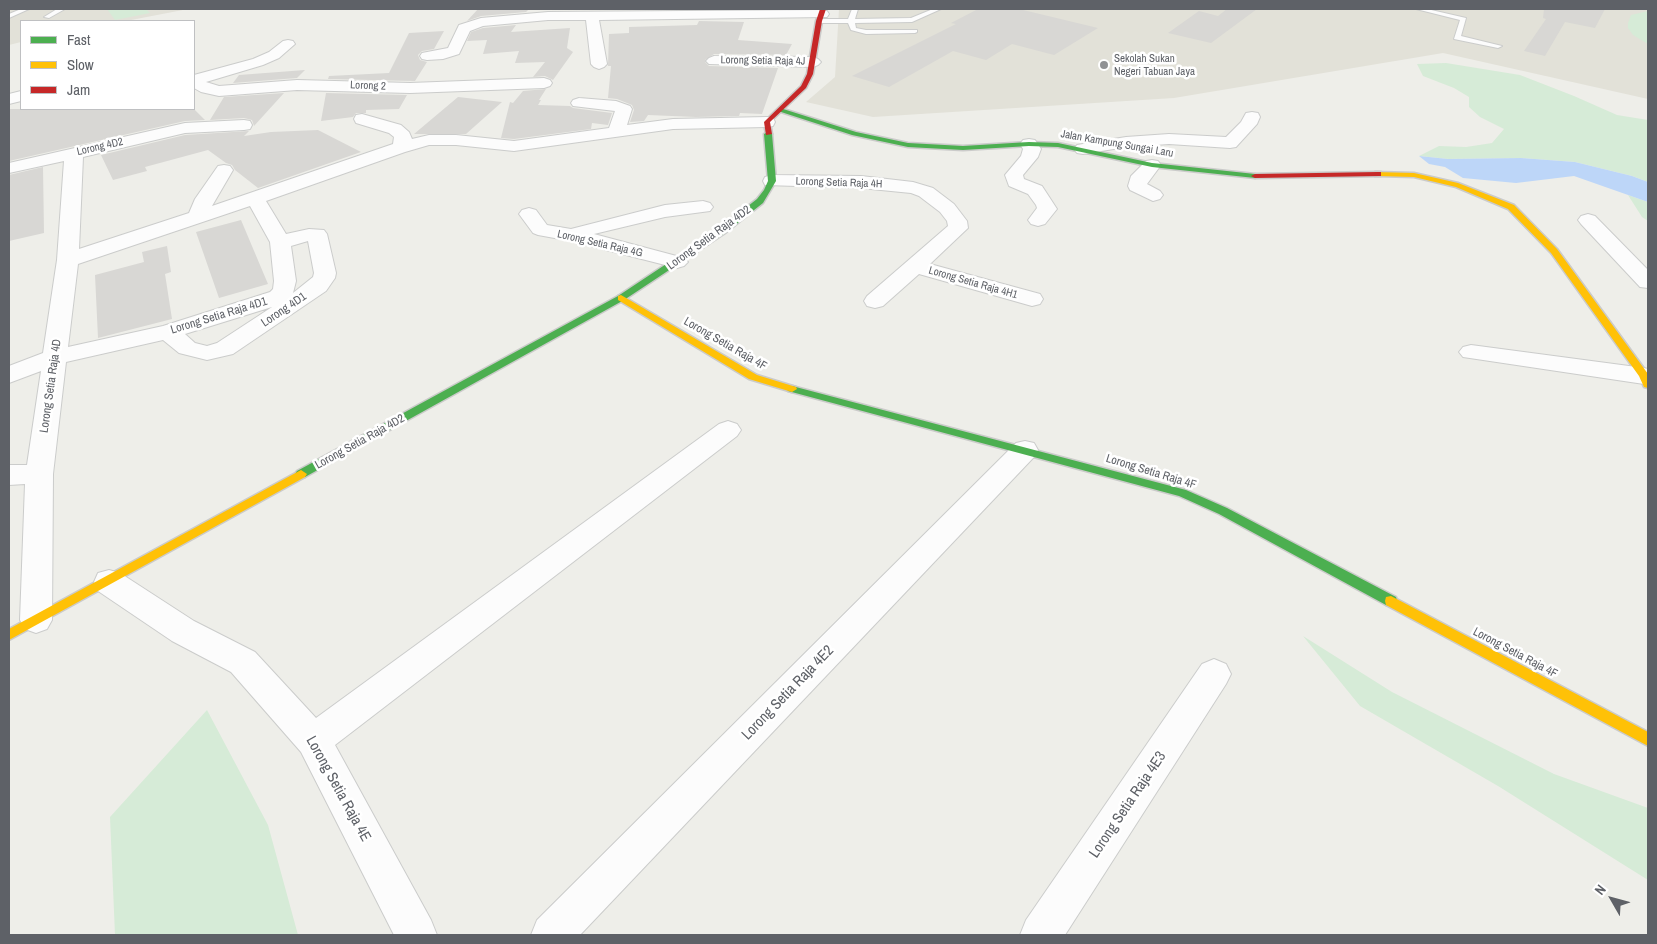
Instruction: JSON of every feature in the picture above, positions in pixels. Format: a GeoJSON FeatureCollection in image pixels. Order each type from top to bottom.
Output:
{"type":"FeatureCollection","features":[{"type":"Feature","properties":{"kind":"street"},"geometry":{"type":"LineString","coordinates":[[68,260],[400,148],[429,140],[482,138],[522,145],[672,124],[767,122],[804,87],[813,62],[821,15],[680,12],[592,16],[550,12],[480,22],[464,28],[454,51],[443,55],[427,56]]}},
{"type":"Feature","properties":{"kind":"street"},"geometry":{"type":"LineString","coordinates":[[592,16],[599,64]]}},
{"type":"Feature","properties":{"kind":"street"},"geometry":{"type":"LineString","coordinates":[[195,81],[258,62],[274,55],[288,44]]}},
{"type":"Feature","properties":{"kind":"street","name":"Lorong Setia Raja 4J"},"geometry":{"type":"LineString","coordinates":[[714,61],[813,62]]}},
{"type":"Feature","properties":{"kind":"street"},"geometry":{"type":"LineString","coordinates":[[504,85],[516,69]]}},
{"type":"Feature","properties":{"kind":"street","name":"Lorong 2"},"geometry":{"type":"LineString","coordinates":[[195,82],[207,89],[219,91],[297,85],[410,88],[544,83]]}},
{"type":"Feature","properties":{"kind":"street"},"geometry":{"type":"LineString","coordinates":[[579,103],[616,106],[624,109],[616,132]]}},
{"type":"Feature","properties":{"kind":"street","name":"Jalan Kampung Sungai Laru"},"geometry":{"type":"LineString","coordinates":[[780,110],[854,134],[890,142],[963,148],[1029,144],[1083,149],[1152,165],[1243,176],[1393,174],[1414,175],[1458,185],[1511,207],[1554,251],[1646,380]]}},
{"type":"Feature","properties":{"kind":"street"},"geometry":{"type":"LineString","coordinates":[[1083,149],[1160,139],[1230,143],[1249,124],[1252,117]]}},
{"type":"Feature","properties":{"kind":"street"},"geometry":{"type":"LineString","coordinates":[[362,118],[395,129],[403,136],[400,148]]}},
{"type":"Feature","properties":{"kind":"street"},"geometry":{"type":"LineString","coordinates":[[767,122],[772,182]]}},
{"type":"Feature","properties":{"kind":"street","name":"Lorong 4D2"},"geometry":{"type":"LineString","coordinates":[[9,168],[191,127],[244,125]]}},
{"type":"Feature","properties":{"kind":"street"},"geometry":{"type":"LineString","coordinates":[[439,157],[476,147],[482,138]]}},
{"type":"Feature","properties":{"kind":"street"},"geometry":{"type":"LineString","coordinates":[[1029,144],[1032,149],[1029,157],[1014,175],[1016,182],[1035,190],[1046,204],[1047,209],[1038,220]]}},
{"type":"Feature","properties":{"kind":"street","name":"Lorong Setia Raja 4D"},"geometry":{"type":"LineString","coordinates":[[36,620],[39,474],[68,260],[74,152]]}},
{"type":"Feature","properties":{"kind":"street"},"geometry":{"type":"LineString","coordinates":[[345,167],[366,168],[410,163]]}},
{"type":"Feature","properties":{"kind":"street"},"geometry":{"type":"LineString","coordinates":[[1152,165],[1138,180],[1137,186],[1153,195]]}},
{"type":"Feature","properties":{"kind":"street"},"geometry":{"type":"LineString","coordinates":[[198,216],[205,199],[224,170]]}},
{"type":"Feature","properties":{"kind":"street","name":"Lorong Setia Raja 4D2"},"geometry":{"type":"LineString","coordinates":[[9,635],[109,582],[621,298],[722,232],[760,201],[772,182]]}},
{"type":"Feature","properties":{"kind":"street","name":"Lorong Setia Raja 4H"},"geometry":{"type":"LineString","coordinates":[[772,182],[861,182],[913,188],[926,192],[947,208],[957,221],[958,228],[875,301]]}},
{"type":"Feature","properties":{"kind":"street","name":"Lorong Setia Raja 4D1"},"geometry":{"type":"LineString","coordinates":[[9,375],[55,357],[168,332],[278,297],[284,290],[285,281],[280,242],[255,198]]}},
{"type":"Feature","properties":{"kind":"street"},"geometry":{"type":"LineString","coordinates":[[572,235],[596,227],[665,211],[704,207]]}},
{"type":"Feature","properties":{"kind":"street","name":"Lorong Setia Raja 4G"},"geometry":{"type":"LineString","coordinates":[[529,214],[540,229],[545,232],[572,235],[678,262]]}},
{"type":"Feature","properties":{"kind":"street"},"geometry":{"type":"LineString","coordinates":[[1588,220],[1648,282]]}},
{"type":"Feature","properties":{"kind":"street","name":"Lorong 4D1"},"geometry":{"type":"LineString","coordinates":[[168,332],[187,348],[208,353],[225,349],[318,286],[325,273],[317,234],[309,234],[280,242]]}},
{"type":"Feature","properties":{"kind":"street","name":"Lorong Setia Raja 4H1"},"geometry":{"type":"LineString","coordinates":[[915,266],[1032,300]]}},
{"type":"Feature","properties":{"kind":"street","name":"Lorong Setia Raja 4F"},"geometry":{"type":"LineString","coordinates":[[621,298],[753,378],[764,382],[1182,493],[1223,511],[1648,739]]}},
{"type":"Feature","properties":{"kind":"street"},"geometry":{"type":"LineString","coordinates":[[1471,352],[1646,380]]}},
{"type":"Feature","properties":{"kind":"street"},"geometry":{"type":"LineString","coordinates":[[314,740],[728,430]]}},
{"type":"Feature","properties":{"kind":"street","name":"Lorong Setia Raja 4E2"},"geometry":{"type":"LineString","coordinates":[[552,935],[1025,450]]}},
{"type":"Feature","properties":{"kind":"street"},"geometry":{"type":"LineString","coordinates":[[9,475],[39,474]]}},
{"type":"Feature","properties":{"kind":"street","name":"Lorong Setia Raja 4E"},"geometry":{"type":"LineString","coordinates":[[109,582],[183,631],[243,662],[314,740],[416,935]]}},
{"type":"Feature","properties":{"kind":"street","name":"Lorong Setia Raja 4E3"},"geometry":{"type":"LineString","coordinates":[[1041,935],[1214,674]]}},
{"type":"Feature","properties":{"kind":"lane"},"geometry":{"type":"LineString","coordinates":[[9,16],[26,9]]}},
{"type":"Feature","properties":{"kind":"lane"},"geometry":{"type":"LineString","coordinates":[[47,17],[62,9]]}},
{"type":"Feature","properties":{"kind":"lane"},"geometry":{"type":"LineString","coordinates":[[855,9],[851,20],[853,29],[858,31],[916,31]]}},
{"type":"Feature","properties":{"kind":"lane"},"geometry":{"type":"LineString","coordinates":[[821,15],[851,20],[912,20],[938,9]]}},
{"type":"Feature","properties":{"kind":"lane"},"geometry":{"type":"LineString","coordinates":[[1419,9],[1464,19],[1457,37],[1498,46]]}},
{"type":"Feature","properties":{"kind":"shaded area"},"geometry":{"type":"Polygon","coordinates":[[[9,9],[188,9],[131,20],[20,20],[20,42],[9,45],[9,9]]]}},
{"type":"Feature","properties":{"kind":"shaded area","name":"Sekolah Sukan Negeri Tabuan Jaya"},"geometry":{"type":"Polygon","coordinates":[[[839,9],[1648,9],[1648,99],[1443,53],[1174,98],[873,117],[806,102],[835,77],[839,9]]]}},
{"type":"Feature","properties":{"kind":"green space"},"geometry":{"type":"Polygon","coordinates":[[[107,9],[146,9],[150,13],[115,20],[107,9]]]}},
{"type":"Feature","properties":{"kind":"green space"},"geometry":{"type":"Polygon","coordinates":[[[1648,11],[1648,44],[1633,35],[1628,28],[1628,23],[1631,15],[1648,11]]]}},
{"type":"Feature","properties":{"kind":"green space"},"geometry":{"type":"Polygon","coordinates":[[[1446,63],[1520,75],[1617,115],[1648,120],[1648,182],[1632,176],[1575,162],[1521,158],[1448,159],[1419,156],[1439,146],[1466,147],[1492,143],[1504,129],[1480,117],[1469,107],[1469,97],[1454,88],[1423,76],[1417,64],[1446,63]]]}},
{"type":"Feature","properties":{"kind":"green space"},"geometry":{"type":"Polygon","coordinates":[[[1628,195],[1648,202],[1648,221],[1642,217],[1628,195]]]}},
{"type":"Feature","properties":{"kind":"green space"},"geometry":{"type":"Polygon","coordinates":[[[1303,636],[1392,692],[1554,774],[1648,808],[1648,880],[1498,786],[1360,706],[1303,636]]]}},
{"type":"Feature","properties":{"kind":"green space"},"geometry":{"type":"Polygon","coordinates":[[[207,710],[268,825],[298,935],[115,935],[110,817],[207,710]]]}},
{"type":"Feature","properties":{"kind":"water"},"geometry":{"type":"Polygon","coordinates":[[[1419,156],[1448,159],[1521,158],[1575,162],[1632,176],[1648,182],[1648,202],[1574,176],[1516,183],[1463,178],[1445,167],[1429,164],[1419,156]]]}},
{"type":"Feature","properties":{"kind":"building"},"geometry":{"type":"Polygon","coordinates":[[[478,9],[529,9],[526,12],[481,16],[467,21],[478,9]]]}},
{"type":"Feature","properties":{"kind":"building"},"geometry":{"type":"Polygon","coordinates":[[[978,9],[1019,9],[1098,28],[1054,55],[1012,44],[986,60],[953,51],[889,87],[852,76],[956,24],[951,23],[978,9]]]}},
{"type":"Feature","properties":{"kind":"building"},"geometry":{"type":"Polygon","coordinates":[[[1227,9],[1257,9],[1211,43],[1168,33],[1199,11],[1218,16],[1227,9]]]}},
{"type":"Feature","properties":{"kind":"building"},"geometry":{"type":"Polygon","coordinates":[[[1544,9],[1605,9],[1595,28],[1565,22],[1545,56],[1524,51],[1546,19],[1543,18],[1544,9]]]}},
{"type":"Feature","properties":{"kind":"building"},"geometry":{"type":"Polygon","coordinates":[[[699,21],[744,22],[738,40],[792,44],[786,55],[714,54],[705,60],[709,66],[778,68],[762,114],[740,113],[739,116],[696,117],[648,115],[644,121],[630,122],[634,110],[632,105],[617,99],[608,98],[611,66],[608,66],[609,34],[629,33],[629,27],[697,25],[699,21]]]}},
{"type":"Feature","properties":{"kind":"building"},"geometry":{"type":"Polygon","coordinates":[[[516,25],[511,32],[570,28],[567,48],[573,52],[553,80],[545,76],[533,77],[545,62],[515,63],[519,51],[483,54],[487,40],[467,41],[471,32],[483,28],[516,25]]]}},
{"type":"Feature","properties":{"kind":"building"},"geometry":{"type":"Polygon","coordinates":[[[444,31],[434,49],[422,51],[418,55],[420,60],[427,62],[415,81],[328,79],[329,76],[389,73],[409,33],[444,31]]]}},
{"type":"Feature","properties":{"kind":"building"},"geometry":{"type":"Polygon","coordinates":[[[305,70],[297,78],[233,83],[239,75],[305,70]]]}},
{"type":"Feature","properties":{"kind":"building"},"geometry":{"type":"Polygon","coordinates":[[[546,89],[538,105],[570,106],[612,113],[608,125],[592,123],[591,129],[514,139],[501,138],[510,102],[513,103],[523,91],[546,89]]]}},
{"type":"Feature","properties":{"kind":"building"},"geometry":{"type":"Polygon","coordinates":[[[284,93],[254,126],[252,120],[244,118],[210,120],[224,97],[284,93]]]}},
{"type":"Feature","properties":{"kind":"building"},"geometry":{"type":"Polygon","coordinates":[[[326,93],[407,95],[399,109],[366,110],[366,113],[356,113],[353,117],[321,121],[326,93]]]}},
{"type":"Feature","properties":{"kind":"building"},"geometry":{"type":"Polygon","coordinates":[[[458,97],[502,102],[466,134],[414,134],[458,97]]]}},
{"type":"Feature","properties":{"kind":"building"},"geometry":{"type":"Polygon","coordinates":[[[9,109],[195,110],[205,120],[185,121],[9,161],[9,109]]]}},
{"type":"Feature","properties":{"kind":"building"},"geometry":{"type":"Polygon","coordinates":[[[318,130],[361,152],[258,188],[235,170],[232,165],[208,150],[145,167],[147,171],[113,180],[101,155],[185,135],[249,131],[244,136],[271,132],[318,130]]]}},
{"type":"Feature","properties":{"kind":"building"},"geometry":{"type":"Polygon","coordinates":[[[43,167],[44,233],[9,241],[9,175],[43,167]]]}},
{"type":"Feature","properties":{"kind":"building"},"geometry":{"type":"Polygon","coordinates":[[[241,220],[268,284],[219,298],[196,232],[241,220]]]}},
{"type":"Feature","properties":{"kind":"building"},"geometry":{"type":"Polygon","coordinates":[[[167,246],[171,272],[165,274],[172,319],[98,338],[95,275],[144,262],[142,252],[167,246]]]}},
{"type":"Feature","properties":{"kind":"traffic: fast"},"geometry":{"type":"LineString","coordinates":[[780,110],[854,134],[908,145],[963,148],[1029,144],[1058,145],[1152,165],[1255,176]]}},
{"type":"Feature","properties":{"kind":"traffic: fast"},"geometry":{"type":"LineString","coordinates":[[301,474],[621,298],[722,231],[760,201],[768,190],[772,181],[768,134]]}},
{"type":"Feature","properties":{"kind":"traffic: fast"},"geometry":{"type":"LineString","coordinates":[[792,389],[1182,493],[1223,511],[1391,601]]}},
{"type":"Feature","properties":{"kind":"traffic: slow"},"geometry":{"type":"LineString","coordinates":[[1378,174],[1414,175],[1458,185],[1511,207],[1554,251],[1644,376],[1648,385]]}},
{"type":"Feature","properties":{"kind":"traffic: slow"},"geometry":{"type":"LineString","coordinates":[[621,298],[753,377],[792,389]]}},
{"type":"Feature","properties":{"kind":"traffic: slow"},"geometry":{"type":"LineString","coordinates":[[9,635],[301,474]]}},
{"type":"Feature","properties":{"kind":"traffic: slow"},"geometry":{"type":"LineString","coordinates":[[1391,601],[1648,739]]}},
{"type":"Feature","properties":{"kind":"traffic: jam"},"geometry":{"type":"LineString","coordinates":[[768,134],[767,122],[804,87],[810,74],[819,21],[823,9]]}},
{"type":"Feature","properties":{"kind":"traffic: jam"},"geometry":{"type":"LineString","coordinates":[[1255,176],[1378,174]]}},
{"type":"Feature","properties":{"kind":"place","name":"Sekolah Sukan Negeri Tabuan Jaya"},"geometry":{"type":"Point","coordinates":[1104,65]}}]}
